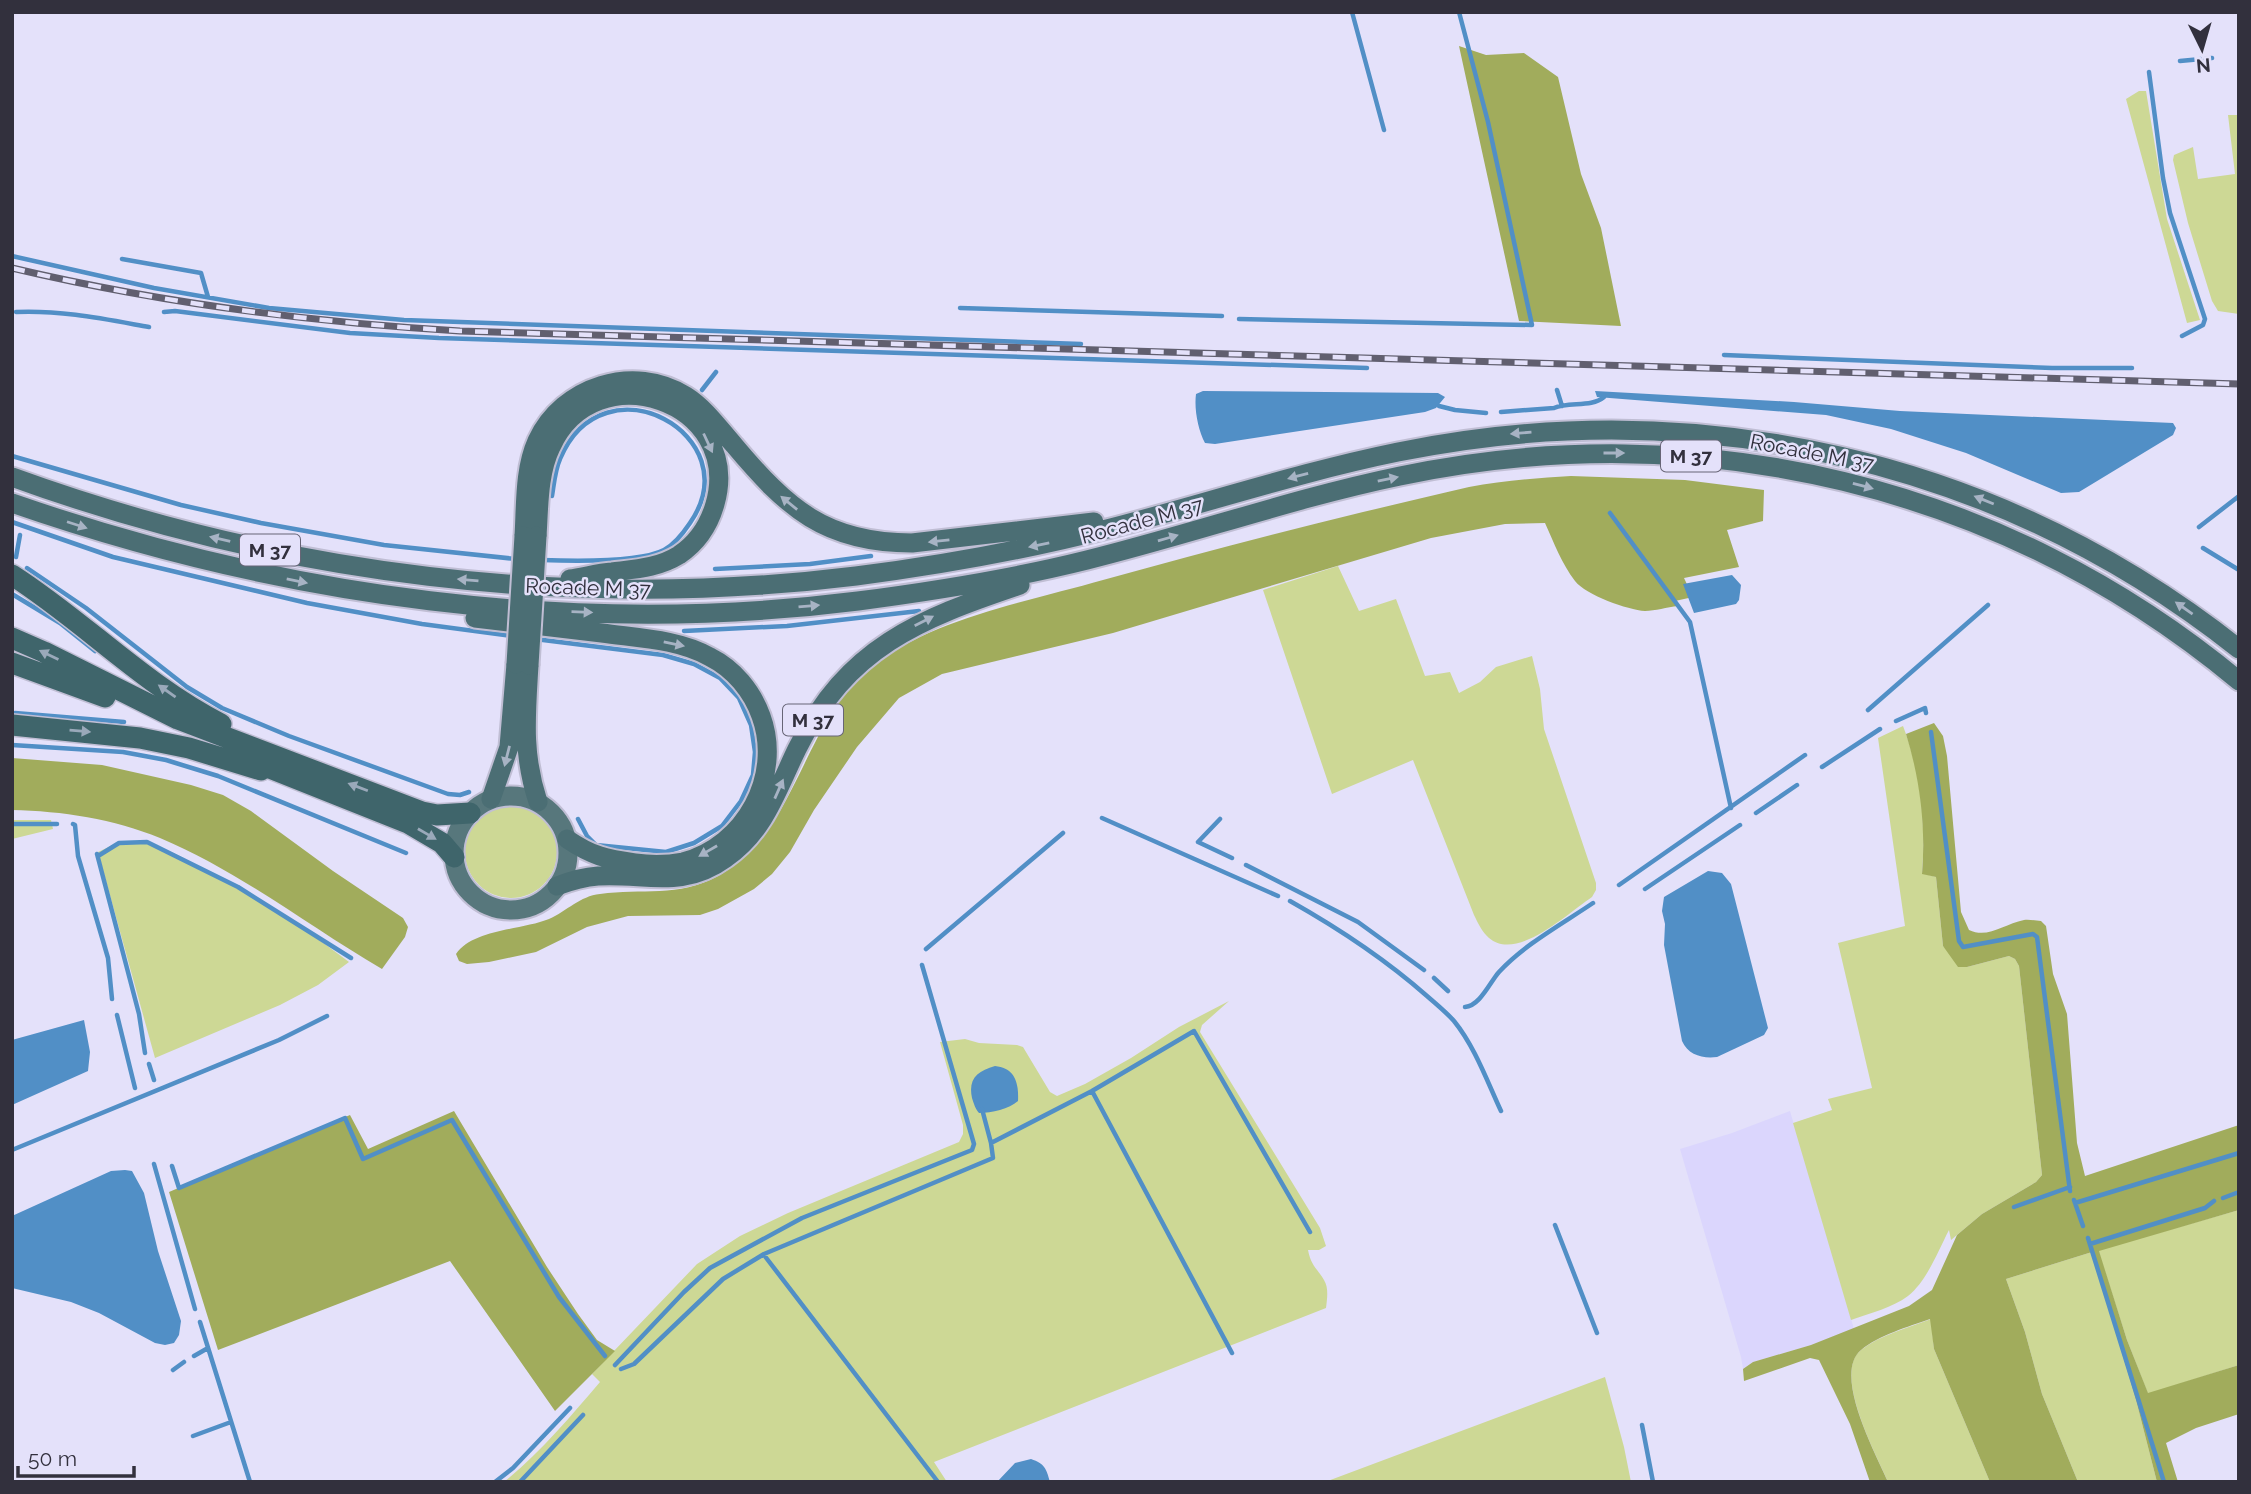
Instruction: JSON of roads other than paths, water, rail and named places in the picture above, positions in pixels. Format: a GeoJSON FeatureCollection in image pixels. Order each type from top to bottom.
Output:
{"type":"FeatureCollection","features":[{"type":"Feature","properties":{"kind":"highway","name":"M 37"},"geometry":{"type":"LineString","coordinates":[[491,799],[509,747],[522,665],[531,536],[531,458],[537,440],[549,422],[568,403],[593,387],[626,380],[669,387],[685,395],[700,406],[769,486],[789,504],[824,526],[848,536],[892,543],[912,543],[1152,517]]}},
{"type":"Feature","properties":{"kind":"highway","name":"M 37"},"geometry":{"type":"LineString","coordinates":[[531,536],[551,446],[571,418],[591,404],[612,396],[646,395],[664,401],[690,417],[709,443],[716,461],[717,497],[703,531],[691,545],[662,564],[648,568],[536,586]]}},
{"type":"Feature","properties":{"kind":"highway","name":"Rocade M 37"},"geometry":{"type":"LineString","coordinates":[[12,477],[134,517],[252,547],[370,568],[460,580],[536,586],[671,589],[832,579],[984,556],[1080,536],[1349,463],[1427,446],[1493,436],[1562,430],[1686,432],[1747,438],[1866,461],[1997,505],[2080,544],[2135,575],[2239,649]]}},
{"type":"Feature","properties":{"kind":"highway","name":"Rocade M 37"},"geometry":{"type":"LineString","coordinates":[[12,503],[119,538],[246,570],[335,587],[440,602],[535,610],[702,612],[845,602],[1024,574],[1103,556],[1346,488],[1462,464],[1534,456],[1655,454],[1793,470],[1851,482],[1914,501],[1987,528],[2060,561],[2122,596],[2172,629],[2239,681]]}},
{"type":"Feature","properties":{"kind":"highway","name":"M 37"},"geometry":{"type":"LineString","coordinates":[[557,886],[598,876],[646,879],[684,877],[703,871],[725,859],[747,841],[761,824],[797,749],[827,700],[848,675],[876,650],[936,614],[1103,556]]}},
{"type":"Feature","properties":{"kind":"highway"},"geometry":{"type":"LineString","coordinates":[[12,575],[186,704],[294,770]]}},
{"type":"Feature","properties":{"kind":"highway","name":"M 37"},"geometry":{"type":"LineString","coordinates":[[440,602],[460,616],[645,639],[692,648],[727,668],[744,685],[756,703],[768,747],[763,783],[757,802],[749,815],[717,846],[682,862],[648,864],[600,858],[566,839]]}},
{"type":"Feature","properties":{"kind":"highway"},"geometry":{"type":"LineString","coordinates":[[12,638],[178,719],[408,823],[442,843],[454,858]]}},
{"type":"Feature","properties":{"kind":"highway"},"geometry":{"type":"LineString","coordinates":[[12,663],[86,688],[294,770],[422,812],[437,815],[470,813]]}},
{"type":"Feature","properties":{"kind":"highway","name":"M 37"},"geometry":{"type":"LineString","coordinates":[[522,665],[528,768],[538,802]]}},
{"type":"Feature","properties":{"kind":"highway"},"geometry":{"type":"LineString","coordinates":[[12,724],[140,738],[294,770]]}},
{"type":"Feature","properties":{"kind":"main road"},"geometry":{"type":"LineString","coordinates":[[515,796],[538,802],[551,812],[561,824],[568,856],[565,872],[557,886],[536,904],[510,909],[496,907],[470,892],[461,880],[454,858],[457,834],[470,813],[491,799],[515,796]]}},
{"type":"Feature","properties":{"kind":"water"},"geometry":{"type":"Polygon","coordinates":[[[1203,391],[1438,393],[1445,397],[1436,408],[1425,412],[1215,444],[1205,443],[1199,426],[1196,394],[1203,391]]]}},
{"type":"Feature","properties":{"kind":"water"},"geometry":{"type":"Polygon","coordinates":[[[1595,391],[1900,411],[2173,423],[2176,428],[2173,435],[2079,492],[2061,493],[1966,453],[1891,429],[1826,415],[1597,397],[1595,391]]]}},
{"type":"Feature","properties":{"kind":"water"},"geometry":{"type":"Polygon","coordinates":[[[1732,575],[1741,585],[1736,604],[1694,613],[1683,584],[1732,575]]]}},
{"type":"Feature","properties":{"kind":"water"},"geometry":{"type":"Polygon","coordinates":[[[1708,871],[1722,873],[1731,884],[1768,1028],[1764,1035],[1717,1057],[1701,1057],[1692,1053],[1682,1041],[1664,945],[1665,924],[1662,911],[1664,897],[1708,871]]]}},
{"type":"Feature","properties":{"kind":"water"},"geometry":{"type":"Polygon","coordinates":[[[84,1020],[90,1052],[88,1071],[12,1105],[12,1040],[84,1020]]]}},
{"type":"Feature","properties":{"kind":"water"},"geometry":{"type":"Polygon","coordinates":[[[995,1066],[1007,1070],[1014,1077],[1018,1087],[1018,1101],[1000,1110],[979,1113],[972,1098],[971,1086],[979,1073],[995,1066]]]}},
{"type":"Feature","properties":{"kind":"water"},"geometry":{"type":"Polygon","coordinates":[[[111,1171],[132,1171],[144,1193],[158,1251],[181,1321],[179,1335],[174,1343],[155,1343],[99,1313],[71,1302],[12,1288],[12,1216],[111,1171]]]}},
{"type":"Feature","properties":{"kind":"water"},"geometry":{"type":"Polygon","coordinates":[[[1031,1459],[1044,1467],[1050,1482],[997,1482],[1015,1463],[1031,1459]]]}},
{"type":"Feature","properties":{"kind":"waterway"},"geometry":{"type":"LineString","coordinates":[[1352,12],[1384,130]]}},
{"type":"Feature","properties":{"kind":"waterway"},"geometry":{"type":"LineString","coordinates":[[1239,319],[1532,325],[1488,122],[1459,12]]}},
{"type":"Feature","properties":{"kind":"waterway"},"geometry":{"type":"LineString","coordinates":[[2180,61],[2212,58]]}},
{"type":"Feature","properties":{"kind":"waterway"},"geometry":{"type":"LineString","coordinates":[[2149,72],[2170,213],[2205,319],[2203,325],[2182,336]]}},
{"type":"Feature","properties":{"kind":"waterway"},"geometry":{"type":"LineString","coordinates":[[12,256],[154,288],[269,308],[404,320],[1081,344]]}},
{"type":"Feature","properties":{"kind":"waterway"},"geometry":{"type":"LineString","coordinates":[[122,259],[201,273],[208,297]]}},
{"type":"Feature","properties":{"kind":"waterway"},"geometry":{"type":"LineString","coordinates":[[960,308],[1222,316]]}},
{"type":"Feature","properties":{"kind":"waterway"},"geometry":{"type":"LineString","coordinates":[[164,312],[175,311],[350,333],[439,338],[1367,368]]}},
{"type":"Feature","properties":{"kind":"waterway"},"geometry":{"type":"LineString","coordinates":[[16,312],[66,314],[149,327]]}},
{"type":"Feature","properties":{"kind":"waterway"},"geometry":{"type":"LineString","coordinates":[[1724,355],[2052,368],[2132,368]]}},
{"type":"Feature","properties":{"kind":"waterway"},"geometry":{"type":"LineString","coordinates":[[702,390],[716,372]]}},
{"type":"Feature","properties":{"kind":"waterway"},"geometry":{"type":"LineString","coordinates":[[1557,390],[1562,406]]}},
{"type":"Feature","properties":{"kind":"waterway"},"geometry":{"type":"LineString","coordinates":[[1501,412],[1554,408],[1604,397]]}},
{"type":"Feature","properties":{"kind":"waterway"},"geometry":{"type":"LineString","coordinates":[[1439,406],[1486,413]]}},
{"type":"Feature","properties":{"kind":"waterway"},"geometry":{"type":"LineString","coordinates":[[542,560],[622,559],[664,550],[690,523],[704,491],[701,461],[687,437],[664,419],[636,410],[607,413],[580,428],[560,459],[552,496]]}},
{"type":"Feature","properties":{"kind":"waterway"},"geometry":{"type":"LineString","coordinates":[[12,456],[181,505],[261,523],[384,545],[516,559]]}},
{"type":"Feature","properties":{"kind":"waterway"},"geometry":{"type":"LineString","coordinates":[[2199,527],[2239,496]]}},
{"type":"Feature","properties":{"kind":"waterway"},"geometry":{"type":"LineString","coordinates":[[1610,513],[1690,622],[1731,808]]}},
{"type":"Feature","properties":{"kind":"waterway"},"geometry":{"type":"LineString","coordinates":[[12,522],[113,557],[307,603],[422,624],[512,636]]}},
{"type":"Feature","properties":{"kind":"waterway"},"geometry":{"type":"LineString","coordinates":[[16,557],[20,535]]}},
{"type":"Feature","properties":{"kind":"waterway"},"geometry":{"type":"LineString","coordinates":[[2203,548],[2239,570]]}},
{"type":"Feature","properties":{"kind":"waterway"},"geometry":{"type":"LineString","coordinates":[[715,569],[810,564],[871,556]]}},
{"type":"Feature","properties":{"kind":"waterway"},"geometry":{"type":"LineString","coordinates":[[27,568],[86,608],[187,687],[222,708],[289,736],[448,794],[460,795],[469,792]]}},
{"type":"Feature","properties":{"kind":"waterway"},"geometry":{"type":"LineString","coordinates":[[12,594],[60,623],[95,651]]}},
{"type":"Feature","properties":{"kind":"waterway"},"geometry":{"type":"LineString","coordinates":[[1868,710],[1988,605]]}},
{"type":"Feature","properties":{"kind":"waterway"},"geometry":{"type":"LineString","coordinates":[[684,631],[787,626],[919,611]]}},
{"type":"Feature","properties":{"kind":"waterway"},"geometry":{"type":"LineString","coordinates":[[535,639],[663,655],[694,664],[720,678],[739,698],[751,725],[755,752],[753,775],[741,801],[722,826],[694,843],[666,852],[596,845],[587,836],[578,819]]}},
{"type":"Feature","properties":{"kind":"waterway"},"geometry":{"type":"LineString","coordinates":[[1896,721],[1925,708],[1926,713]]}},
{"type":"Feature","properties":{"kind":"waterway"},"geometry":{"type":"LineString","coordinates":[[15,713],[124,722]]}},
{"type":"Feature","properties":{"kind":"waterway"},"geometry":{"type":"LineString","coordinates":[[1822,767],[1880,729]]}},
{"type":"Feature","properties":{"kind":"waterway"},"geometry":{"type":"LineString","coordinates":[[1931,732],[1959,941],[1963,947],[2033,934],[2037,937],[2070,1191]]}},
{"type":"Feature","properties":{"kind":"waterway"},"geometry":{"type":"LineString","coordinates":[[12,745],[123,752],[166,760],[218,776],[406,853]]}},
{"type":"Feature","properties":{"kind":"waterway"},"geometry":{"type":"LineString","coordinates":[[1619,885],[1805,755]]}},
{"type":"Feature","properties":{"kind":"waterway"},"geometry":{"type":"LineString","coordinates":[[1756,813],[1797,785]]}},
{"type":"Feature","properties":{"kind":"waterway"},"geometry":{"type":"LineString","coordinates":[[1102,818],[1278,896]]}},
{"type":"Feature","properties":{"kind":"waterway"},"geometry":{"type":"LineString","coordinates":[[1220,819],[1198,842],[1232,858]]}},
{"type":"Feature","properties":{"kind":"waterway"},"geometry":{"type":"LineString","coordinates":[[12,824],[57,824]]}},
{"type":"Feature","properties":{"kind":"waterway"},"geometry":{"type":"LineString","coordinates":[[73,824],[78,856],[108,958],[112,999]]}},
{"type":"Feature","properties":{"kind":"waterway"},"geometry":{"type":"LineString","coordinates":[[1645,889],[1740,825]]}},
{"type":"Feature","properties":{"kind":"waterway"},"geometry":{"type":"LineString","coordinates":[[926,949],[1063,833]]}},
{"type":"Feature","properties":{"kind":"waterway"},"geometry":{"type":"LineString","coordinates":[[98,856],[119,843],[147,842],[238,887],[351,958]]}},
{"type":"Feature","properties":{"kind":"waterway"},"geometry":{"type":"LineString","coordinates":[[97,854],[139,1014],[145,1053]]}},
{"type":"Feature","properties":{"kind":"waterway"},"geometry":{"type":"LineString","coordinates":[[1246,865],[1358,922],[1424,970]]}},
{"type":"Feature","properties":{"kind":"waterway"},"geometry":{"type":"LineString","coordinates":[[1290,901],[1378,957],[1448,1014],[1474,1053],[1501,1111]]}},
{"type":"Feature","properties":{"kind":"waterway"},"geometry":{"type":"LineString","coordinates":[[1465,1007],[1475,1003],[1499,972],[1520,952],[1593,903]]}},
{"type":"Feature","properties":{"kind":"waterway"},"geometry":{"type":"LineString","coordinates":[[615,1365],[710,1268],[802,1218],[972,1150],[974,1144],[922,965]]}},
{"type":"Feature","properties":{"kind":"waterway"},"geometry":{"type":"LineString","coordinates":[[1434,978],[1448,991]]}},
{"type":"Feature","properties":{"kind":"waterway"},"geometry":{"type":"LineString","coordinates":[[117,1015],[135,1088]]}},
{"type":"Feature","properties":{"kind":"waterway"},"geometry":{"type":"LineString","coordinates":[[12,1150],[279,1040],[327,1016]]}},
{"type":"Feature","properties":{"kind":"waterway"},"geometry":{"type":"LineString","coordinates":[[982,1109],[991,1143],[1092,1091],[1194,1031],[1310,1232]]}},
{"type":"Feature","properties":{"kind":"waterway"},"geometry":{"type":"LineString","coordinates":[[149,1064],[154,1080]]}},
{"type":"Feature","properties":{"kind":"waterway"},"geometry":{"type":"LineString","coordinates":[[1092,1091],[1232,1353]]}},
{"type":"Feature","properties":{"kind":"waterway"},"geometry":{"type":"LineString","coordinates":[[172,1166],[179,1188],[345,1118],[363,1159],[452,1120],[559,1297],[605,1356]]}},
{"type":"Feature","properties":{"kind":"waterway"},"geometry":{"type":"LineString","coordinates":[[621,1369],[634,1364],[723,1279],[764,1254],[993,1158],[991,1143]]}},
{"type":"Feature","properties":{"kind":"waterway"},"geometry":{"type":"LineString","coordinates":[[2075,1203],[2239,1153]]}},
{"type":"Feature","properties":{"kind":"waterway"},"geometry":{"type":"LineString","coordinates":[[154,1164],[195,1309]]}},
{"type":"Feature","properties":{"kind":"waterway"},"geometry":{"type":"LineString","coordinates":[[2014,1207],[2070,1187]]}},
{"type":"Feature","properties":{"kind":"waterway"},"geometry":{"type":"LineString","coordinates":[[2223,1198],[2239,1192]]}},
{"type":"Feature","properties":{"kind":"waterway"},"geometry":{"type":"LineString","coordinates":[[2074,1200],[2083,1226]]}},
{"type":"Feature","properties":{"kind":"waterway"},"geometry":{"type":"LineString","coordinates":[[2090,1244],[2205,1208],[2214,1201]]}},
{"type":"Feature","properties":{"kind":"waterway"},"geometry":{"type":"LineString","coordinates":[[1555,1225],[1597,1333]]}},
{"type":"Feature","properties":{"kind":"waterway"},"geometry":{"type":"LineString","coordinates":[[2088,1238],[2164,1482]]}},
{"type":"Feature","properties":{"kind":"waterway"},"geometry":{"type":"LineString","coordinates":[[764,1255],[938,1482]]}},
{"type":"Feature","properties":{"kind":"waterway"},"geometry":{"type":"LineString","coordinates":[[200,1322],[250,1482]]}},
{"type":"Feature","properties":{"kind":"waterway"},"geometry":{"type":"LineString","coordinates":[[194,1356],[208,1348]]}},
{"type":"Feature","properties":{"kind":"waterway"},"geometry":{"type":"LineString","coordinates":[[173,1370],[184,1362]]}},
{"type":"Feature","properties":{"kind":"waterway"},"geometry":{"type":"LineString","coordinates":[[495,1482],[513,1468],[570,1408]]}},
{"type":"Feature","properties":{"kind":"waterway"},"geometry":{"type":"LineString","coordinates":[[520,1482],[583,1415]]}},
{"type":"Feature","properties":{"kind":"waterway"},"geometry":{"type":"LineString","coordinates":[[193,1436],[231,1422]]}},
{"type":"Feature","properties":{"kind":"waterway"},"geometry":{"type":"LineString","coordinates":[[1642,1425],[1653,1482]]}},
{"type":"Feature","properties":{"kind":"railway"},"geometry":{"type":"LineString","coordinates":[[12,268],[123,291],[235,309],[460,331],[2239,384]]}}]}
